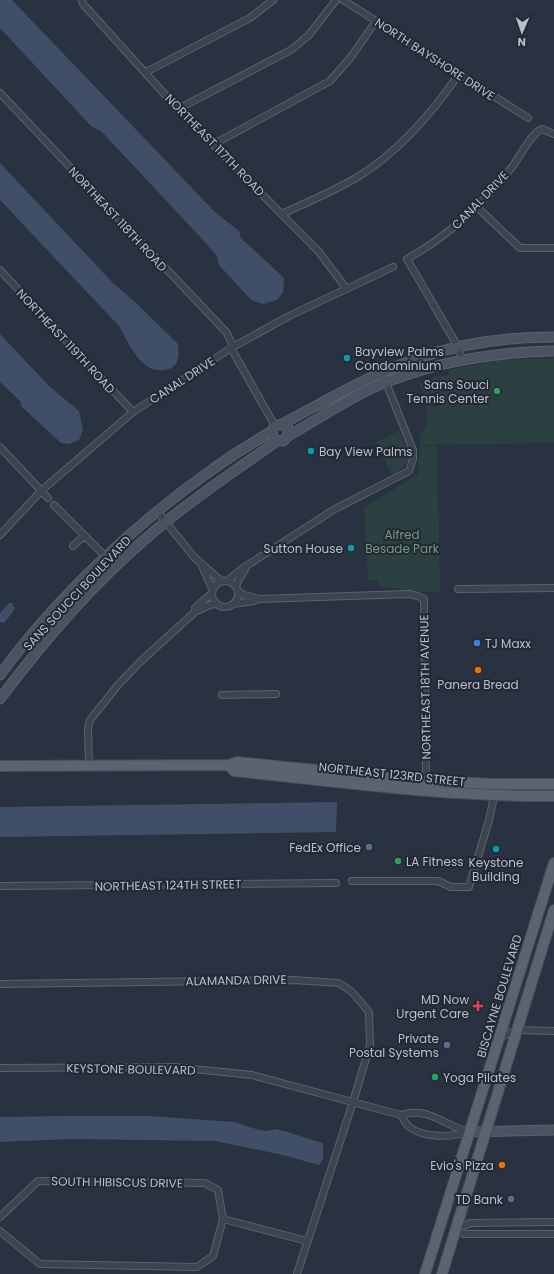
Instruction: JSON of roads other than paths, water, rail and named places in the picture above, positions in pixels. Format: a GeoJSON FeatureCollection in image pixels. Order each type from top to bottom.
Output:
{"type":"FeatureCollection","features":[{"type":"Feature","properties":{"kind":"main road","name":"NORTHEAST 123RD STREET"},"geometry":{"type":"LineString","coordinates":[[0,766],[229,765],[237,762],[340,777],[364,775],[426,781],[554,784]]}},
{"type":"Feature","properties":{"kind":"main road"},"geometry":{"type":"LineString","coordinates":[[351,783],[364,775]]}},
{"type":"Feature","properties":{"kind":"main road","name":"NORTHEAST 123RD STREET"},"geometry":{"type":"LineString","coordinates":[[340,777],[351,783],[490,796],[552,798]]}},
{"type":"Feature","properties":{"kind":"main road"},"geometry":{"type":"LineString","coordinates":[[490,796],[505,784]]}},
{"type":"Feature","properties":{"kind":"main road","name":"BISCAYNE BOULEVARD"},"geometry":{"type":"LineString","coordinates":[[426,1274],[554,863]]}},
{"type":"Feature","properties":{"kind":"main road"},"geometry":{"type":"LineString","coordinates":[[442,1274],[517,1030],[551,929],[554,910]]}},
{"type":"Feature","properties":{"kind":"main road"},"geometry":{"type":"LineString","coordinates":[[450,1196],[450,1217],[455,1229]]}},
{"type":"Feature","properties":{"kind":"main road"},"geometry":{"type":"LineString","coordinates":[[438,1233],[443,1237],[445,1263]]}},
{"type":"Feature","properties":{"kind":"street"},"geometry":{"type":"LineString","coordinates":[[146,72],[250,18],[273,0]]}},
{"type":"Feature","properties":{"kind":"street"},"geometry":{"type":"LineString","coordinates":[[178,109],[291,50],[308,35],[336,0]]}},
{"type":"Feature","properties":{"kind":"street","name":"NORTH BAYSHORE DRIVE"},"geometry":{"type":"LineString","coordinates":[[343,0],[528,118]]}},
{"type":"Feature","properties":{"kind":"street","name":"NORTHEAST 117TH ROAD"},"geometry":{"type":"LineString","coordinates":[[82,2],[178,109],[319,252],[346,288]]}},
{"type":"Feature","properties":{"kind":"street"},"geometry":{"type":"LineString","coordinates":[[214,144],[330,80],[351,57],[376,22]]}},
{"type":"Feature","properties":{"kind":"street"},"geometry":{"type":"LineString","coordinates":[[282,214],[359,176],[390,154],[418,127],[442,99],[459,74]]}},
{"type":"Feature","properties":{"kind":"street","name":"NORTHEAST 118TH ROAD"},"geometry":{"type":"LineString","coordinates":[[0,93],[227,333],[232,347],[276,427]]}},
{"type":"Feature","properties":{"kind":"street","name":"CANAL DRIVE"},"geometry":{"type":"LineString","coordinates":[[458,346],[407,259],[444,235],[477,207],[512,167],[536,133],[542,129],[554,134]]}},
{"type":"Feature","properties":{"kind":"street"},"geometry":{"type":"LineString","coordinates":[[477,207],[520,248],[554,248]]}},
{"type":"Feature","properties":{"kind":"street","name":"CANAL DRIVE"},"geometry":{"type":"LineString","coordinates":[[0,535],[41,491],[133,412],[232,347],[289,316],[346,288],[371,279],[393,267]]}},
{"type":"Feature","properties":{"kind":"street","name":"NORTHEAST 119TH ROAD"},"geometry":{"type":"LineString","coordinates":[[0,270],[133,412]]}},
{"type":"Feature","properties":{"kind":"street","name":"SANS SOUCCI BOULEVARD"},"geometry":{"type":"LineString","coordinates":[[0,675],[45,619],[105,557],[157,511],[213,469],[276,427],[382,373],[419,358],[458,346],[528,337],[554,337]]}},
{"type":"Feature","properties":{"kind":"street"},"geometry":{"type":"LineString","coordinates":[[458,346],[462,359]]}},
{"type":"Feature","properties":{"kind":"street"},"geometry":{"type":"LineString","coordinates":[[288,436],[288,428],[276,427],[272,436],[277,441],[285,440],[288,436],[386,383],[462,359],[525,351],[554,351]]}},
{"type":"Feature","properties":{"kind":"street"},"geometry":{"type":"LineString","coordinates":[[196,611],[195,608],[212,591],[224,581],[231,579],[243,568],[246,568],[278,545],[335,510],[409,471],[414,454],[409,438],[382,373]]}},
{"type":"Feature","properties":{"kind":"street","name":"SANS SOUCCI BOULEVARD"},"geometry":{"type":"LineString","coordinates":[[0,699],[55,630],[143,541],[166,522],[277,441]]}},
{"type":"Feature","properties":{"kind":"street"},"geometry":{"type":"LineString","coordinates":[[0,447],[48,498]]}},
{"type":"Feature","properties":{"kind":"street"},"geometry":{"type":"LineString","coordinates":[[54,505],[116,567]]}},
{"type":"Feature","properties":{"kind":"street"},"geometry":{"type":"LineString","coordinates":[[157,511],[202,566],[216,604]]}},
{"type":"Feature","properties":{"kind":"street"},"geometry":{"type":"LineString","coordinates":[[73,546],[84,536]]}},
{"type":"Feature","properties":{"kind":"street"},"geometry":{"type":"LineString","coordinates":[[202,566],[206,567],[237,589],[244,596],[259,599]]}},
{"type":"Feature","properties":{"kind":"street"},"geometry":{"type":"LineString","coordinates":[[232,605],[237,599],[238,581],[246,568]]}},
{"type":"Feature","properties":{"kind":"street"},"geometry":{"type":"LineString","coordinates":[[458,589],[554,588]]}},
{"type":"Feature","properties":{"kind":"street","name":"NORTHEAST 18TH AVENUE"},"geometry":{"type":"LineString","coordinates":[[259,599],[387,594],[418,596],[424,600],[426,781]]}},
{"type":"Feature","properties":{"kind":"street"},"geometry":{"type":"LineString","coordinates":[[89,765],[88,728],[90,720],[118,685],[140,662],[196,611],[207,605],[216,604],[224,607],[254,602],[259,599]]}},
{"type":"Feature","properties":{"kind":"street"},"geometry":{"type":"LineString","coordinates":[[222,695],[276,694]]}},
{"type":"Feature","properties":{"kind":"street"},"geometry":{"type":"LineString","coordinates":[[352,882],[438,881],[451,887],[469,887],[489,820],[490,796]]}},
{"type":"Feature","properties":{"kind":"street","name":"NORTHEAST 124TH STREET"},"geometry":{"type":"LineString","coordinates":[[0,886],[336,883]]}},
{"type":"Feature","properties":{"kind":"street","name":"ALAMANDA DRIVE"},"geometry":{"type":"LineString","coordinates":[[0,984],[294,980],[339,983],[352,992],[369,1012],[370,1045],[297,1274]]}},
{"type":"Feature","properties":{"kind":"street"},"geometry":{"type":"LineString","coordinates":[[500,1037],[517,1030],[554,1031]]}},
{"type":"Feature","properties":{"kind":"street","name":"KEYSTONE BOULEVARD"},"geometry":{"type":"LineString","coordinates":[[0,1068],[174,1067],[252,1075],[401,1115],[413,1111],[428,1114],[456,1129],[470,1132]]}},
{"type":"Feature","properties":{"kind":"street"},"geometry":{"type":"LineString","coordinates":[[401,1115],[408,1125],[422,1133],[440,1136],[455,1136],[470,1132],[486,1131],[554,1130]]}},
{"type":"Feature","properties":{"kind":"street","name":"SOUTH HIBISCUS DRIVE"},"geometry":{"type":"LineString","coordinates":[[0,1217],[38,1181],[46,1181],[204,1183],[218,1190],[223,1219]]}},
{"type":"Feature","properties":{"kind":"street"},"geometry":{"type":"LineString","coordinates":[[0,1231],[40,1264],[197,1267],[213,1256],[223,1219],[307,1241]]}},
{"type":"Feature","properties":{"kind":"street"},"geometry":{"type":"LineString","coordinates":[[455,1229],[470,1223],[554,1222]]}},
{"type":"Feature","properties":{"kind":"street"},"geometry":{"type":"LineString","coordinates":[[455,1229],[464,1234],[554,1234]]}},
{"type":"Feature","properties":{"kind":"water"},"geometry":{"type":"Polygon","coordinates":[[[0,0],[12,0],[214,211],[240,232],[240,237],[284,278],[283,292],[277,300],[263,304],[251,300],[219,265],[217,256],[202,239],[101,131],[91,126],[0,28],[0,0]]]}},
{"type":"Feature","properties":{"kind":"water"},"geometry":{"type":"Polygon","coordinates":[[[0,163],[113,283],[135,302],[178,344],[178,358],[173,367],[160,370],[151,368],[144,364],[138,358],[119,326],[0,200],[0,163]]]}},
{"type":"Feature","properties":{"kind":"water"},"geometry":{"type":"Polygon","coordinates":[[[0,334],[49,386],[79,411],[83,430],[79,440],[69,444],[61,443],[21,406],[21,402],[0,382],[0,334]]]}},
{"type":"Feature","properties":{"kind":"water"},"geometry":{"type":"Polygon","coordinates":[[[9,603],[12,603],[15,609],[4,623],[0,622],[0,613],[9,603]]]}},
{"type":"Feature","properties":{"kind":"water"},"geometry":{"type":"Polygon","coordinates":[[[337,802],[336,832],[0,837],[0,807],[337,802]]]}},
{"type":"Feature","properties":{"kind":"water"},"geometry":{"type":"Polygon","coordinates":[[[149,1116],[235,1122],[266,1131],[277,1129],[323,1143],[323,1159],[319,1165],[283,1155],[215,1141],[70,1139],[0,1142],[0,1117],[149,1116]]]}},
{"type":"Feature","properties":{"kind":"place","name":"Bayview Palms Condominium"},"geometry":{"type":"Point","coordinates":[347,358]}},
{"type":"Feature","properties":{"kind":"place","name":"Sans Souci Tennis Center"},"geometry":{"type":"Point","coordinates":[497,391]}},
{"type":"Feature","properties":{"kind":"place","name":"Bay View Palms"},"geometry":{"type":"Point","coordinates":[311,451]}},
{"type":"Feature","properties":{"kind":"place","name":"Sutton House"},"geometry":{"type":"Point","coordinates":[351,548]}},
{"type":"Feature","properties":{"kind":"place","name":"TJ Maxx"},"geometry":{"type":"Point","coordinates":[477,643]}},
{"type":"Feature","properties":{"kind":"place","name":"Panera Bread"},"geometry":{"type":"Point","coordinates":[478,670]}},
{"type":"Feature","properties":{"kind":"place","name":"FedEx Office"},"geometry":{"type":"Point","coordinates":[369,847]}},
{"type":"Feature","properties":{"kind":"place","name":"Keystone Building"},"geometry":{"type":"Point","coordinates":[496,849]}},
{"type":"Feature","properties":{"kind":"place","name":"LA Fitness"},"geometry":{"type":"Point","coordinates":[398,861]}},
{"type":"Feature","properties":{"kind":"place","name":"MD Now Urgent Care"},"geometry":{"type":"Point","coordinates":[478,1006]}},
{"type":"Feature","properties":{"kind":"place","name":"Private Postal Systems"},"geometry":{"type":"Point","coordinates":[447,1045]}},
{"type":"Feature","properties":{"kind":"place","name":"Yoga Pilates"},"geometry":{"type":"Point","coordinates":[435,1077]}},
{"type":"Feature","properties":{"kind":"place","name":"Evio's Pizza"},"geometry":{"type":"Point","coordinates":[502,1165]}},
{"type":"Feature","properties":{"kind":"place","name":"TD Bank"},"geometry":{"type":"Point","coordinates":[511,1199]}},
{"type":"Feature","properties":{"kind":"park label","name":"Alfred Besade Park"},"geometry":{"type":"Point","coordinates":[402,541]}}]}
